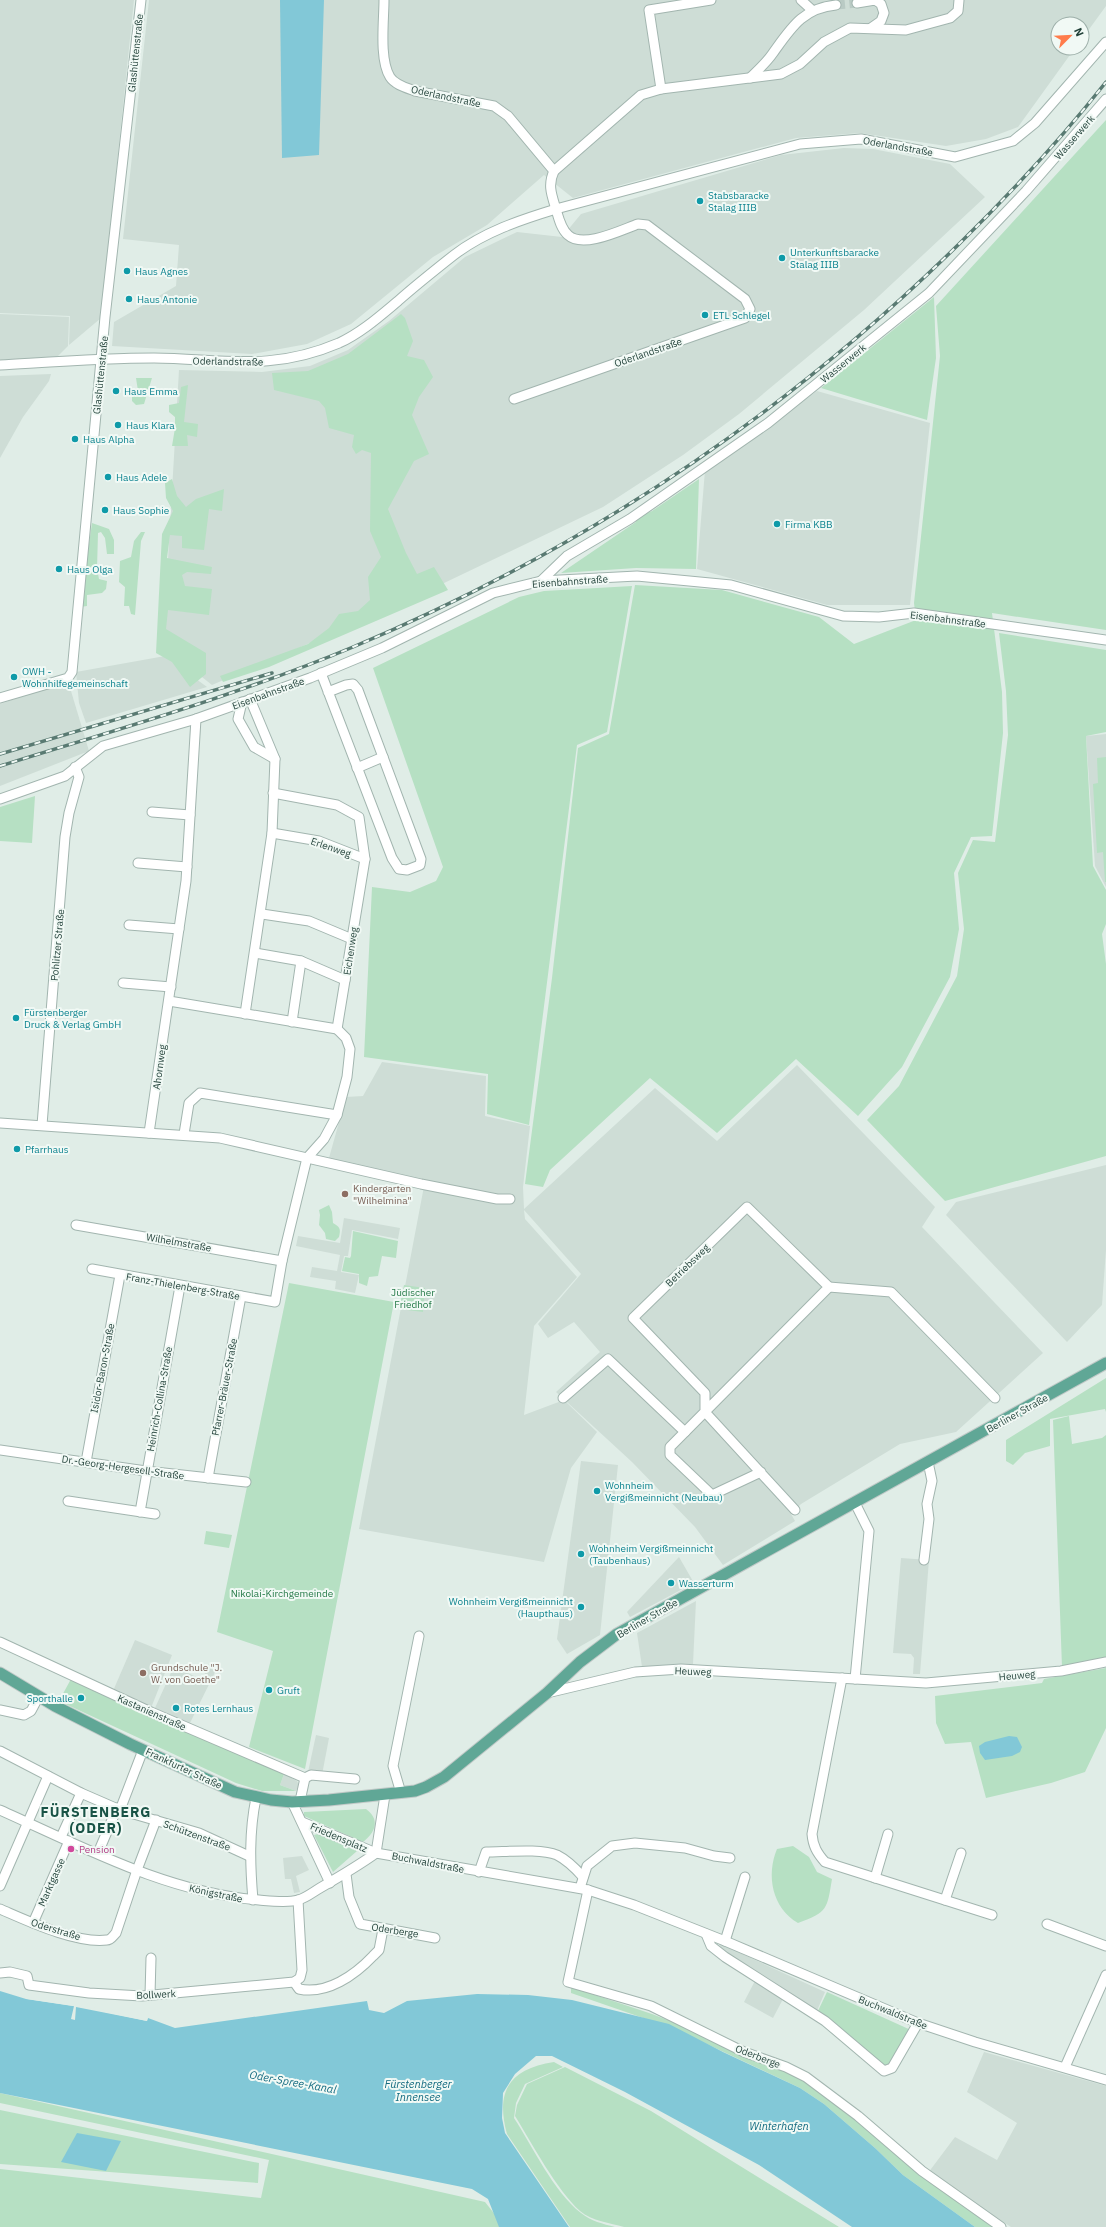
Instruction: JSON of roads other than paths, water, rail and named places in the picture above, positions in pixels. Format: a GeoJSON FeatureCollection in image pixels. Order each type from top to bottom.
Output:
{"type":"FeatureCollection","features":[{"type":"Feature","properties":{"kind":"main road","name":"Berliner Straße"},"geometry":{"type":"LineString","coordinates":[[384,1795],[401,1793],[426,1787],[444,1777],[547,1693],[580,1662],[618,1634],[1106,1364]]}},
{"type":"Feature","properties":{"kind":"main road","name":"Frankfurter Straße"},"geometry":{"type":"LineString","coordinates":[[0,1673],[55,1706],[143,1750],[235,1792],[256,1798],[296,1801],[384,1795]]}},
{"type":"Feature","properties":{"kind":"street","name":"Glashüttenstraße"},"geometry":{"type":"LineString","coordinates":[[0,698],[68,678],[72,672],[102,359],[141,0]]}},
{"type":"Feature","properties":{"kind":"street","name":"Oderlandstraße"},"geometry":{"type":"LineString","coordinates":[[384,0],[384,57],[391,78],[404,87],[415,91],[494,106],[508,116],[554,171],[550,180],[556,209],[560,223],[568,235],[578,240],[588,241],[638,224],[647,225],[745,299],[750,309],[745,318],[514,399]]}},
{"type":"Feature","properties":{"kind":"street"},"geometry":{"type":"LineString","coordinates":[[648,0],[661,89]]}},
{"type":"Feature","properties":{"kind":"street"},"geometry":{"type":"LineString","coordinates":[[649,10],[711,0]]}},
{"type":"Feature","properties":{"kind":"street"},"geometry":{"type":"LineString","coordinates":[[801,0],[812,10]]}},
{"type":"Feature","properties":{"kind":"street"},"geometry":{"type":"LineString","coordinates":[[856,3],[875,0],[881,4],[884,13],[881,21],[871,28]]}},
{"type":"Feature","properties":{"kind":"street"},"geometry":{"type":"LineString","coordinates":[[554,171],[641,95],[661,89],[781,74],[800,64],[824,42],[850,28],[906,30],[950,18],[958,11],[959,0]]}},
{"type":"Feature","properties":{"kind":"street"},"geometry":{"type":"LineString","coordinates":[[750,78],[772,54],[782,38],[795,23],[812,10],[836,5]]}},
{"type":"Feature","properties":{"kind":"street","name":"Oderlandstraße"},"geometry":{"type":"LineString","coordinates":[[0,365],[102,359],[156,358],[257,363],[292,358],[341,342],[368,326],[456,254],[474,242],[519,220],[800,144],[861,139],[955,157],[1013,141],[1035,123],[1106,42]]}},
{"type":"Feature","properties":{"kind":"street","name":"Wasserwerk"},"geometry":{"type":"LineString","coordinates":[[541,581],[568,556],[630,519],[768,423],[929,293],[1026,192],[1106,100]]}},
{"type":"Feature","properties":{"kind":"street","name":"Eisenbahnstraße"},"geometry":{"type":"LineString","coordinates":[[0,799],[65,776],[103,746],[196,719],[321,673],[382,648],[493,593],[541,581],[637,576],[731,586],[843,616],[879,617],[914,613],[1106,640]]}},
{"type":"Feature","properties":{"kind":"street"},"geometry":{"type":"LineString","coordinates":[[321,673],[328,692],[357,768],[392,858],[398,868],[407,870],[420,865],[421,859],[358,690],[353,684],[328,692]]}},
{"type":"Feature","properties":{"kind":"street"},"geometry":{"type":"LineString","coordinates":[[245,1014],[262,914],[272,833],[275,759],[246,701]]}},
{"type":"Feature","properties":{"kind":"street"},"geometry":{"type":"LineString","coordinates":[[246,701],[238,719],[254,747],[275,759]]}},
{"type":"Feature","properties":{"kind":"street","name":"Ahornweg"},"geometry":{"type":"LineString","coordinates":[[149,1133],[187,867],[196,719]]}},
{"type":"Feature","properties":{"kind":"street"},"geometry":{"type":"LineString","coordinates":[[357,768],[383,757]]}},
{"type":"Feature","properties":{"kind":"street","name":"Pohlitzer Straße"},"geometry":{"type":"LineString","coordinates":[[42,1125],[65,837],[69,813],[79,777],[75,767]]}},
{"type":"Feature","properties":{"kind":"street","name":"Eichenweg"},"geometry":{"type":"LineString","coordinates":[[273,793],[337,805],[359,817],[365,859],[337,1029]]}},
{"type":"Feature","properties":{"kind":"street"},"geometry":{"type":"LineString","coordinates":[[152,812],[190,815]]}},
{"type":"Feature","properties":{"kind":"street","name":"Erlenweg"},"geometry":{"type":"LineString","coordinates":[[272,833],[319,841],[365,859]]}},
{"type":"Feature","properties":{"kind":"street"},"geometry":{"type":"LineString","coordinates":[[138,863],[187,867]]}},
{"type":"Feature","properties":{"kind":"street"},"geometry":{"type":"LineString","coordinates":[[262,914],[309,922],[352,938]]}},
{"type":"Feature","properties":{"kind":"street"},"geometry":{"type":"LineString","coordinates":[[129,925],[179,929]]}},
{"type":"Feature","properties":{"kind":"street"},"geometry":{"type":"LineString","coordinates":[[255,953],[302,962],[345,980]]}},
{"type":"Feature","properties":{"kind":"street"},"geometry":{"type":"LineString","coordinates":[[292,1022],[302,962]]}},
{"type":"Feature","properties":{"kind":"street"},"geometry":{"type":"LineString","coordinates":[[123,983],[171,987]]}},
{"type":"Feature","properties":{"kind":"street"},"geometry":{"type":"LineString","coordinates":[[168,1000],[337,1029],[346,1038],[350,1049],[347,1078],[337,1115],[324,1140],[307,1158],[282,1261]]}},
{"type":"Feature","properties":{"kind":"street"},"geometry":{"type":"LineString","coordinates":[[184,1134],[189,1103],[200,1093],[337,1115]]}},
{"type":"Feature","properties":{"kind":"street"},"geometry":{"type":"LineString","coordinates":[[0,1123],[184,1134],[220,1138],[421,1184],[497,1199],[510,1199]]}},
{"type":"Feature","properties":{"kind":"street","name":"Betriebsweg"},"geometry":{"type":"LineString","coordinates":[[704,1412],[705,1393],[633,1318],[747,1207],[829,1288]]}},
{"type":"Feature","properties":{"kind":"street","name":"Wilhelmstraße"},"geometry":{"type":"LineString","coordinates":[[76,1225],[282,1261]]}},
{"type":"Feature","properties":{"kind":"street","name":"Franz-Thielenberg-Straße"},"geometry":{"type":"LineString","coordinates":[[92,1269],[275,1302],[282,1261]]}},
{"type":"Feature","properties":{"kind":"street","name":"Isidor-Baron-Straße"},"geometry":{"type":"LineString","coordinates":[[86,1462],[120,1275]]}},
{"type":"Feature","properties":{"kind":"street","name":"Heinrich-Collina-Straße"},"geometry":{"type":"LineString","coordinates":[[140,1512],[146,1471],[180,1286]]}},
{"type":"Feature","properties":{"kind":"street"},"geometry":{"type":"LineString","coordinates":[[761,1472],[712,1495],[670,1455],[670,1447],[829,1288],[891,1292],[995,1398]]}},
{"type":"Feature","properties":{"kind":"street","name":"Pfarrer-Bräuer-Straße"},"geometry":{"type":"LineString","coordinates":[[208,1478],[241,1296]]}},
{"type":"Feature","properties":{"kind":"street"},"geometry":{"type":"LineString","coordinates":[[563,1398],[608,1359],[684,1432]]}},
{"type":"Feature","properties":{"kind":"street"},"geometry":{"type":"LineString","coordinates":[[704,1412],[795,1510]]}},
{"type":"Feature","properties":{"kind":"street","name":"Dr.-Georg-Hergesell-Straße"},"geometry":{"type":"LineString","coordinates":[[0,1450],[146,1471],[246,1482]]}},
{"type":"Feature","properties":{"kind":"street"},"geometry":{"type":"LineString","coordinates":[[924,1560],[929,1519],[927,1504],[932,1481],[928,1462]]}},
{"type":"Feature","properties":{"kind":"street"},"geometry":{"type":"LineString","coordinates":[[68,1501],[155,1514]]}},
{"type":"Feature","properties":{"kind":"street"},"geometry":{"type":"LineString","coordinates":[[855,1503],[869,1531],[855,1679]]}},
{"type":"Feature","properties":{"kind":"street"},"geometry":{"type":"LineString","coordinates":[[401,1793],[393,1766],[419,1636]]}},
{"type":"Feature","properties":{"kind":"street","name":"Kastanienstraße"},"geometry":{"type":"LineString","coordinates":[[0,1642],[151,1712],[305,1778],[311,1776],[355,1779]]}},
{"type":"Feature","properties":{"kind":"street","name":"Heuweg"},"geometry":{"type":"LineString","coordinates":[[547,1693],[635,1672],[681,1669],[926,1683],[1061,1670],[1106,1662]]}},
{"type":"Feature","properties":{"kind":"street"},"geometry":{"type":"LineString","coordinates":[[842,1678],[812,1834],[812,1843],[817,1853],[825,1862],[992,1915]]}},
{"type":"Feature","properties":{"kind":"street"},"geometry":{"type":"LineString","coordinates":[[0,1710],[24,1715],[31,1711],[39,1696]]}},
{"type":"Feature","properties":{"kind":"street"},"geometry":{"type":"LineString","coordinates":[[98,1853],[119,1809],[143,1750]]}},
{"type":"Feature","properties":{"kind":"street","name":"Schützenstraße"},"geometry":{"type":"LineString","coordinates":[[0,1751],[81,1793],[119,1809],[199,1833],[249,1856]]}},
{"type":"Feature","properties":{"kind":"street"},"geometry":{"type":"LineString","coordinates":[[0,1886],[48,1776]]}},
{"type":"Feature","properties":{"kind":"street"},"geometry":{"type":"LineString","coordinates":[[296,1801],[305,1778]]}},
{"type":"Feature","properties":{"kind":"street","name":"Marktgasse"},"geometry":{"type":"LineString","coordinates":[[32,1923],[65,1839],[81,1793]]}},
{"type":"Feature","properties":{"kind":"street"},"geometry":{"type":"LineString","coordinates":[[376,1853],[384,1795]]}},
{"type":"Feature","properties":{"kind":"street"},"geometry":{"type":"LineString","coordinates":[[253,1900],[249,1856],[251,1820],[256,1798]]}},
{"type":"Feature","properties":{"kind":"street","name":"Friedensplatz"},"geometry":{"type":"LineString","coordinates":[[296,1801],[302,1822],[330,1882]]}},
{"type":"Feature","properties":{"kind":"street","name":"Königstraße"},"geometry":{"type":"LineString","coordinates":[[0,1810],[137,1870],[169,1882],[211,1893],[253,1900],[298,1900],[346,1874],[376,1853]]}},
{"type":"Feature","properties":{"kind":"street"},"geometry":{"type":"LineString","coordinates":[[137,1870],[156,1820]]}},
{"type":"Feature","properties":{"kind":"street","name":"Friedensplatz"},"geometry":{"type":"LineString","coordinates":[[302,1822],[376,1853]]}},
{"type":"Feature","properties":{"kind":"street"},"geometry":{"type":"LineString","coordinates":[[875,1878],[888,1834]]}},
{"type":"Feature","properties":{"kind":"street"},"geometry":{"type":"LineString","coordinates":[[584,1889],[583,1877],[587,1866],[612,1846],[635,1843],[685,1848],[714,1856],[730,1858]]}},
{"type":"Feature","properties":{"kind":"street"},"geometry":{"type":"LineString","coordinates":[[479,1872],[486,1852],[541,1852],[557,1855],[573,1866],[583,1877]]}},
{"type":"Feature","properties":{"kind":"street","name":"Buchwaldstraße"},"geometry":{"type":"LineString","coordinates":[[376,1853],[584,1889],[634,1905],[725,1941],[918,2023],[975,2042],[1106,2080]]}},
{"type":"Feature","properties":{"kind":"street"},"geometry":{"type":"LineString","coordinates":[[945,1900],[961,1853]]}},
{"type":"Feature","properties":{"kind":"street","name":"Oderstraße"},"geometry":{"type":"LineString","coordinates":[[0,1909],[32,1923],[58,1932],[85,1938],[107,1940],[112,1938],[116,1933],[137,1870]]}},
{"type":"Feature","properties":{"kind":"street","name":"Oderberge"},"geometry":{"type":"LineString","coordinates":[[346,1874],[349,1897],[360,1924],[435,1938]]}},
{"type":"Feature","properties":{"kind":"street"},"geometry":{"type":"LineString","coordinates":[[725,1941],[745,1877]]}},
{"type":"Feature","properties":{"kind":"street","name":"Oderberge"},"geometry":{"type":"LineString","coordinates":[[584,1889],[568,1982],[651,2006],[744,2052],[786,2067],[806,2077],[858,2116],[922,2171],[1001,2227]]}},
{"type":"Feature","properties":{"kind":"street"},"geometry":{"type":"LineString","coordinates":[[294,1982],[300,1978],[302,1970],[298,1900]]}},
{"type":"Feature","properties":{"kind":"street"},"geometry":{"type":"LineString","coordinates":[[1047,1924],[1106,1946]]}},
{"type":"Feature","properties":{"kind":"street","name":"Bollwerk"},"geometry":{"type":"LineString","coordinates":[[0,1973],[10,1972],[26,1976],[30,1985],[89,1993],[150,1996],[294,1982],[299,1989],[304,1990],[332,1986],[373,1956],[378,1950],[383,1929]]}},
{"type":"Feature","properties":{"kind":"street"},"geometry":{"type":"LineString","coordinates":[[706,1934],[711,1946],[725,1957],[825,2020],[884,2071],[892,2068],[918,2023]]}},
{"type":"Feature","properties":{"kind":"street"},"geometry":{"type":"LineString","coordinates":[[150,1996],[151,1958]]}},
{"type":"Feature","properties":{"kind":"street"},"geometry":{"type":"LineString","coordinates":[[1065,2067],[1106,1975]]}},
{"type":"Feature","properties":{"kind":"water"},"geometry":{"type":"Polygon","coordinates":[[[280,0],[324,0],[319,155],[282,158],[280,0]]]}},
{"type":"Feature","properties":{"kind":"water"},"geometry":{"type":"Polygon","coordinates":[[[1009,1736],[1017,1737],[1022,1747],[1020,1752],[1012,1756],[985,1760],[980,1753],[979,1746],[985,1742],[1009,1736]]]}},
{"type":"Feature","properties":{"kind":"water","name":"Fürstenberger Innensee"},"geometry":{"type":"Polygon","coordinates":[[[0,1991],[26,1999],[86,2008],[147,2021],[148,2018],[175,2028],[367,2001],[369,2010],[384,2013],[407,2001],[477,1994],[528,1995],[572,2000],[669,2024],[723,2052],[800,2088],[824,2104],[875,2148],[903,2175],[975,2227],[852,2227],[759,2165],[625,2092],[552,2056],[536,2056],[515,2074],[503,2093],[502,2118],[505,2133],[569,2227],[499,2227],[488,2199],[472,2189],[0,2093],[0,1991]]]}},
{"type":"Feature","properties":{"kind":"water"},"geometry":{"type":"Polygon","coordinates":[[[77,2133],[121,2141],[106,2171],[61,2162],[77,2133]]]}},
{"type":"Feature","properties":{"kind":"tunnel"},"geometry":{"type":"LineString","coordinates":[[836,5],[857,3]]}},
{"type":"Feature","properties":{"kind":"railway"},"geometry":{"type":"LineString","coordinates":[[0,766],[222,696],[266,681],[353,647],[437,609],[518,568],[598,523],[675,474],[750,422],[822,366],[892,307],[998,205],[1053,145],[1106,82]]}},
{"type":"Feature","properties":{"kind":"railway"},"geometry":{"type":"LineString","coordinates":[[0,754],[272,673]]}},
{"type":"Feature","properties":{"kind":"place","name":"Stabsbaracke Stalag IIIB"},"geometry":{"type":"Point","coordinates":[700,201]}},
{"type":"Feature","properties":{"kind":"place","name":"Unterkunftsbaracke Stalag IIIB"},"geometry":{"type":"Point","coordinates":[782,258]}},
{"type":"Feature","properties":{"kind":"place","name":"Haus Agnes"},"geometry":{"type":"Point","coordinates":[127,271]}},
{"type":"Feature","properties":{"kind":"place","name":"Haus Antonie"},"geometry":{"type":"Point","coordinates":[129,299]}},
{"type":"Feature","properties":{"kind":"place","name":"ETL Schlegel"},"geometry":{"type":"Point","coordinates":[705,315]}},
{"type":"Feature","properties":{"kind":"place","name":"Haus Emma"},"geometry":{"type":"Point","coordinates":[116,391]}},
{"type":"Feature","properties":{"kind":"place","name":"Haus Klara"},"geometry":{"type":"Point","coordinates":[118,425]}},
{"type":"Feature","properties":{"kind":"place","name":"Haus Alpha"},"geometry":{"type":"Point","coordinates":[75,439]}},
{"type":"Feature","properties":{"kind":"place","name":"Haus Adele"},"geometry":{"type":"Point","coordinates":[108,477]}},
{"type":"Feature","properties":{"kind":"place","name":"Haus Sophie"},"geometry":{"type":"Point","coordinates":[105,510]}},
{"type":"Feature","properties":{"kind":"place","name":"Firma KBB"},"geometry":{"type":"Point","coordinates":[777,524]}},
{"type":"Feature","properties":{"kind":"place","name":"Haus Olga"},"geometry":{"type":"Point","coordinates":[59,569]}},
{"type":"Feature","properties":{"kind":"place","name":"OWH - Wohnhilfegemeinschaft"},"geometry":{"type":"Point","coordinates":[14,677]}},
{"type":"Feature","properties":{"kind":"place","name":"Fürstenberger Druck & Verlag GmbH"},"geometry":{"type":"Point","coordinates":[16,1018]}},
{"type":"Feature","properties":{"kind":"place","name":"Pfarrhaus"},"geometry":{"type":"Point","coordinates":[17,1149]}},
{"type":"Feature","properties":{"kind":"place","name":"Kindergarten \"Wilhelmina\""},"geometry":{"type":"Point","coordinates":[345,1194]}},
{"type":"Feature","properties":{"kind":"place","name":"Wohnheim Vergißmeinnicht (Neubau)"},"geometry":{"type":"Point","coordinates":[597,1491]}},
{"type":"Feature","properties":{"kind":"place","name":"Wohnheim Vergißmeinnicht (Taubenhaus)"},"geometry":{"type":"Point","coordinates":[581,1554]}},
{"type":"Feature","properties":{"kind":"place","name":"Wasserturm"},"geometry":{"type":"Point","coordinates":[671,1583]}},
{"type":"Feature","properties":{"kind":"place","name":"Wohnheim Vergißmeinnicht (Haupthaus)"},"geometry":{"type":"Point","coordinates":[581,1607]}},
{"type":"Feature","properties":{"kind":"place","name":"Grundschule \"J. W. von Goethe\""},"geometry":{"type":"Point","coordinates":[143,1673]}},
{"type":"Feature","properties":{"kind":"place","name":"Gruft"},"geometry":{"type":"Point","coordinates":[269,1690]}},
{"type":"Feature","properties":{"kind":"place","name":"Sporthalle"},"geometry":{"type":"Point","coordinates":[81,1698]}},
{"type":"Feature","properties":{"kind":"place","name":"Rotes Lernhaus"},"geometry":{"type":"Point","coordinates":[176,1708]}},
{"type":"Feature","properties":{"kind":"place","name":"Pension"},"geometry":{"type":"Point","coordinates":[71,1849]}},
{"type":"Feature","properties":{"kind":"district","name":"FÜRSTENBERG (ODER)"},"geometry":{"type":"Point","coordinates":[96,1820]}},
{"type":"Feature","properties":{"kind":"park label","name":"Jüdischer Friedhof"},"geometry":{"type":"Point","coordinates":[413,1298]}},
{"type":"Feature","properties":{"kind":"park label","name":"Nikolai-Kirchgemeinde"},"geometry":{"type":"Point","coordinates":[282,1593]}},
{"type":"Feature","properties":{"kind":"water label","name":"Oder-Spree-Kanal"},"geometry":{"type":"Point","coordinates":[293,2082]}},
{"type":"Feature","properties":{"kind":"water label","name":"Winterhafen"},"geometry":{"type":"Point","coordinates":[779,2126]}}]}
